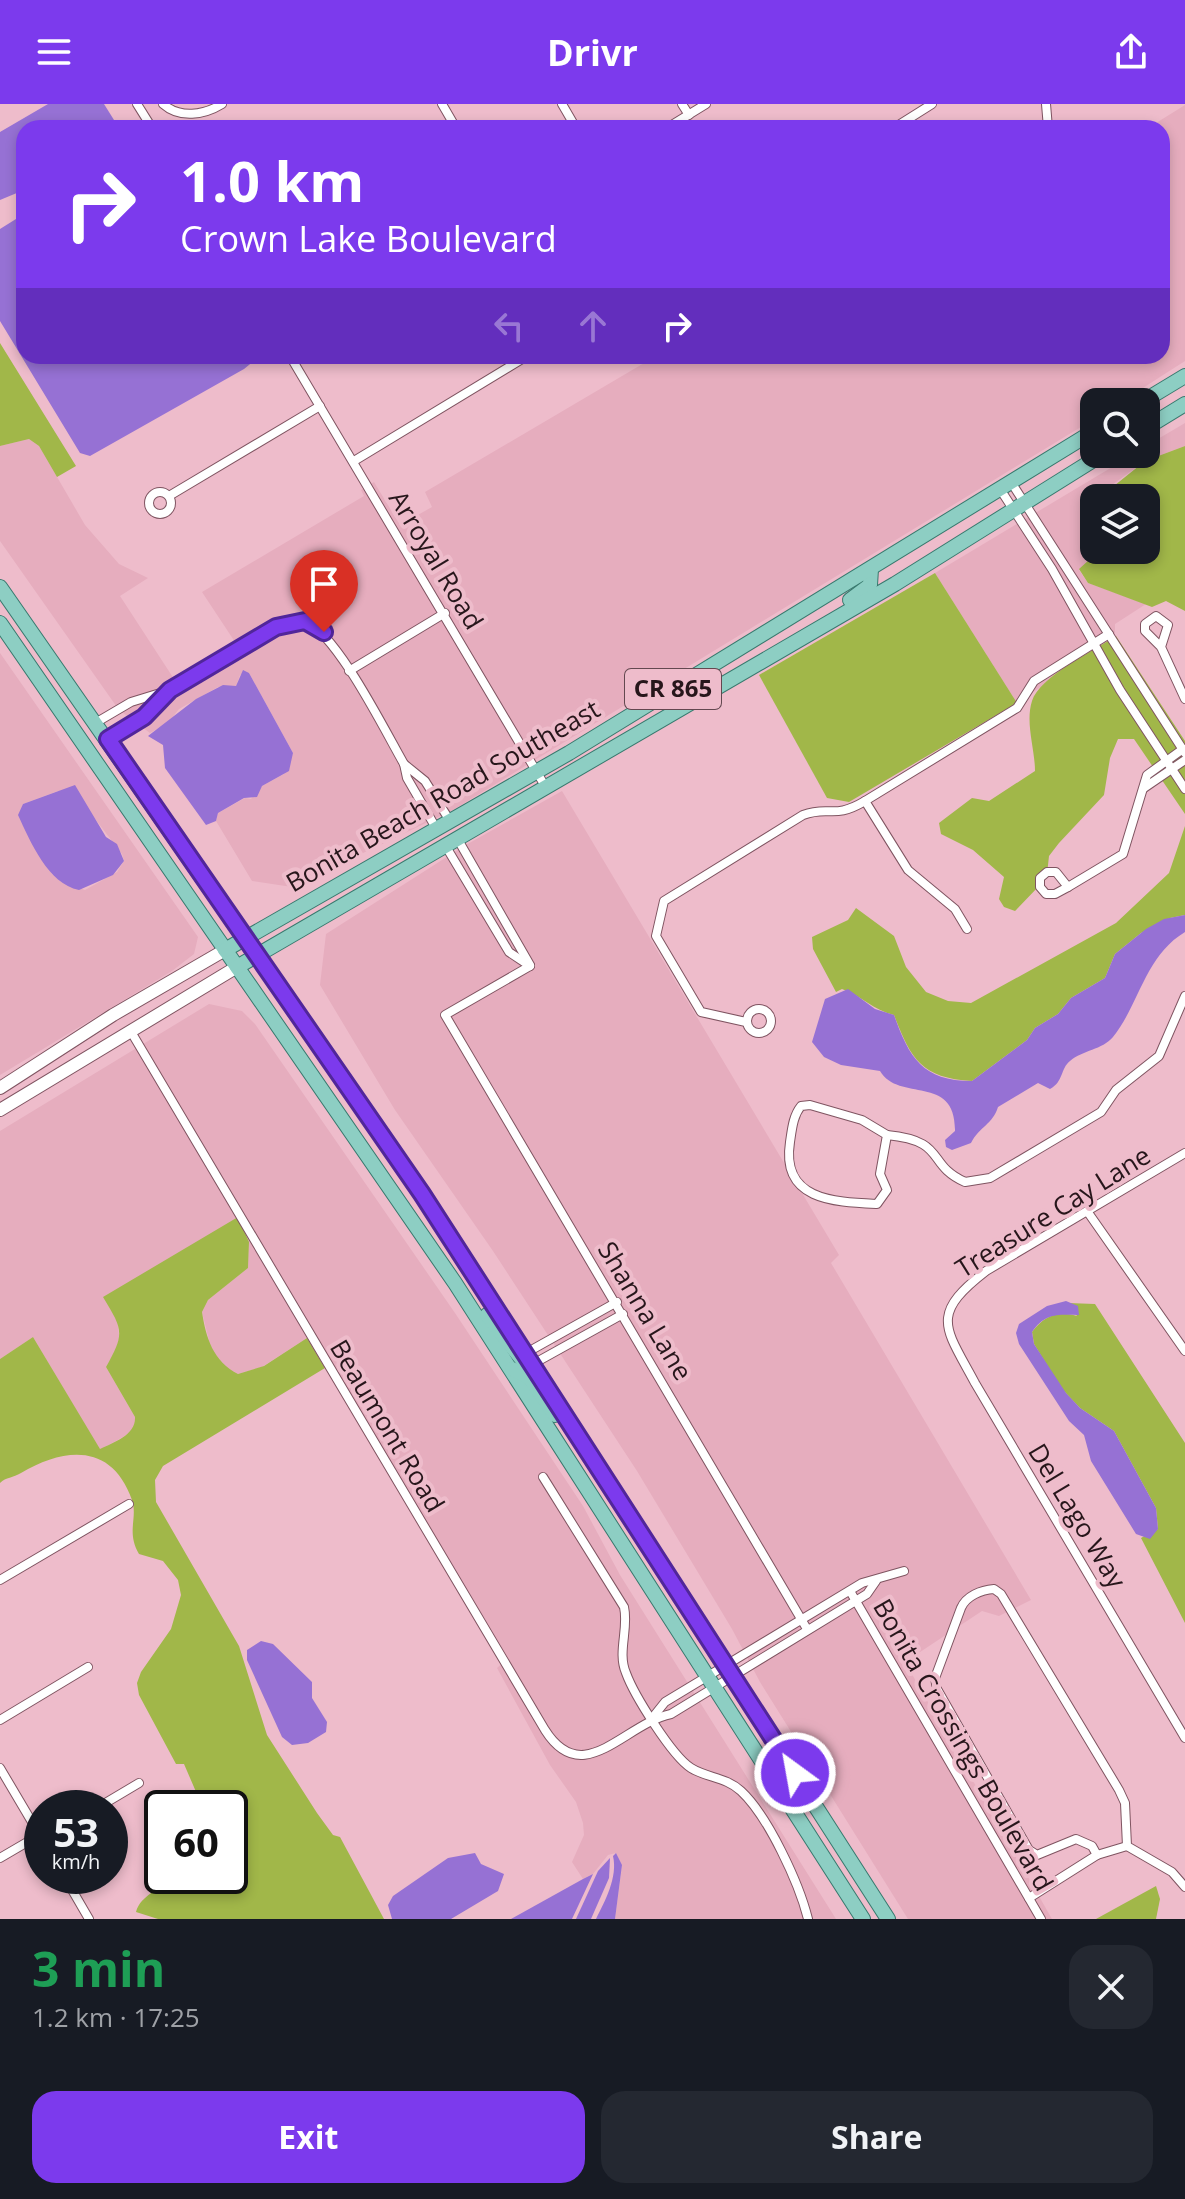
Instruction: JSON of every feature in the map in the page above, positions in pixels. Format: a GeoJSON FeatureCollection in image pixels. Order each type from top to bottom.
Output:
{"type":"FeatureCollection","features":[{"type":"Feature","properties":{"kind":"main road"},"geometry":{"type":"LineString","coordinates":[[1160,391],[1185,376]]}},
{"type":"Feature","properties":{"kind":"main road"},"geometry":{"type":"LineString","coordinates":[[1160,419],[1185,404]]}},
{"type":"Feature","properties":{"kind":"main road","name":"Bonita Beach Road Southeast"},"geometry":{"type":"LineString","coordinates":[[225,950],[537,772],[1080,440]]}},
{"type":"Feature","properties":{"kind":"main road","name":"Bonita Beach Road Southeast"},"geometry":{"type":"LineString","coordinates":[[237,967],[895,584],[1080,468]]}},
{"type":"Feature","properties":{"kind":"main road"},"geometry":{"type":"LineString","coordinates":[[768,657],[783,641],[864,591],[873,580],[871,569]]}},
{"type":"Feature","properties":{"kind":"main road"},"geometry":{"type":"LineString","coordinates":[[0,587],[258,954],[530,1358],[888,1919]]}},
{"type":"Feature","properties":{"kind":"main road"},"geometry":{"type":"LineString","coordinates":[[0,623],[455,1283],[863,1919]]}},
{"type":"Feature","properties":{"kind":"main road","name":"CR 865"},"geometry":{"type":"LineString","coordinates":[[0,1088],[113,1015],[225,950]]}},
{"type":"Feature","properties":{"kind":"main road","name":"CR 865"},"geometry":{"type":"LineString","coordinates":[[0,1110],[237,967]]}},
{"type":"Feature","properties":{"kind":"main road"},"geometry":{"type":"LineString","coordinates":[[455,1283],[488,1317],[518,1357],[530,1358]]}},
{"type":"Feature","properties":{"kind":"main road"},"geometry":{"type":"LineString","coordinates":[[512,1369],[529,1377],[561,1425],[597,1464]]}},
{"type":"Feature","properties":{"kind":"street"},"geometry":{"type":"LineString","coordinates":[[163,104],[174,111],[191,114],[222,104]]}},
{"type":"Feature","properties":{"kind":"street"},"geometry":{"type":"LineString","coordinates":[[682,104],[689,115]]}},
{"type":"Feature","properties":{"kind":"street"},"geometry":{"type":"LineString","coordinates":[[681,120],[706,104]]}},
{"type":"Feature","properties":{"kind":"street"},"geometry":{"type":"LineString","coordinates":[[907,120],[932,104]]}},
{"type":"Feature","properties":{"kind":"street","name":"Arroyal Road"},"geometry":{"type":"LineString","coordinates":[[295,364],[545,786]]}},
{"type":"Feature","properties":{"kind":"street"},"geometry":{"type":"LineString","coordinates":[[354,461],[514,364]]}},
{"type":"Feature","properties":{"kind":"street"},"geometry":{"type":"LineString","coordinates":[[169,496],[320,406]]}},
{"type":"Feature","properties":{"kind":"street"},"geometry":{"type":"LineString","coordinates":[[1006,485],[1120,690],[1185,789]]}},
{"type":"Feature","properties":{"kind":"street"},"geometry":{"type":"LineString","coordinates":[[1019,506],[1109,634],[1184,751],[1143,789],[1123,854],[1068,887]]}},
{"type":"Feature","properties":{"kind":"street"},"geometry":{"type":"LineString","coordinates":[[349,671],[445,613]]}},
{"type":"Feature","properties":{"kind":"street"},"geometry":{"type":"LineString","coordinates":[[97,722],[131,702],[170,690],[276,627],[305,621],[324,632],[349,671],[404,764],[407,778],[436,828]]}},
{"type":"Feature","properties":{"kind":"street"},"geometry":{"type":"LineString","coordinates":[[746,1022],[710,1016],[695,1005],[656,936],[664,901],[803,815],[820,811],[839,814],[865,801],[1017,708],[1034,681],[1109,634]]}},
{"type":"Feature","properties":{"kind":"street"},"geometry":{"type":"LineString","coordinates":[[1161,647],[1185,699]]}},
{"type":"Feature","properties":{"kind":"street"},"geometry":{"type":"LineString","coordinates":[[108,739],[144,717],[170,690]]}},
{"type":"Feature","properties":{"kind":"street"},"geometry":{"type":"LineString","coordinates":[[1169,764],[1185,760]]}},
{"type":"Feature","properties":{"kind":"street"},"geometry":{"type":"LineString","coordinates":[[404,764],[425,781],[450,821]]}},
{"type":"Feature","properties":{"kind":"street"},"geometry":{"type":"LineString","coordinates":[[865,801],[908,870],[955,909],[967,929]]}},
{"type":"Feature","properties":{"kind":"street"},"geometry":{"type":"LineString","coordinates":[[451,842],[509,952],[514,966],[509,978]]}},
{"type":"Feature","properties":{"kind":"street"},"geometry":{"type":"LineString","coordinates":[[451,842],[530,966]]}},
{"type":"Feature","properties":{"kind":"street"},"geometry":{"type":"LineString","coordinates":[[509,952],[530,966]]}},
{"type":"Feature","properties":{"kind":"street"},"geometry":{"type":"LineString","coordinates":[[509,978],[530,966]]}},
{"type":"Feature","properties":{"kind":"street","name":"Shanna Lane"},"geometry":{"type":"LineString","coordinates":[[509,978],[445,1015],[617,1302],[807,1629]]}},
{"type":"Feature","properties":{"kind":"street"},"geometry":{"type":"LineString","coordinates":[[887,1135],[880,1174],[887,1190],[877,1204],[805,1192],[789,1169],[795,1113],[801,1106],[828,1108],[862,1120],[887,1135],[928,1144],[950,1172],[965,1182],[990,1178],[1101,1112],[1122,1084],[1152,1065],[1185,996]]}},
{"type":"Feature","properties":{"kind":"street","name":"Beaumont Road"},"geometry":{"type":"LineString","coordinates":[[130,1029],[554,1745],[570,1755],[593,1754],[653,1718],[665,1702],[711,1681],[802,1619],[867,1581],[904,1571]]}},
{"type":"Feature","properties":{"kind":"street","name":"Treasure Cay Lane"},"geometry":{"type":"LineString","coordinates":[[948,1310],[957,1295],[986,1271],[1185,1153]]}},
{"type":"Feature","properties":{"kind":"street"},"geometry":{"type":"LineString","coordinates":[[1087,1211],[1185,1351]]}},
{"type":"Feature","properties":{"kind":"street"},"geometry":{"type":"LineString","coordinates":[[530,1358],[617,1302]]}},
{"type":"Feature","properties":{"kind":"street","name":"Del Lago Way"},"geometry":{"type":"LineString","coordinates":[[948,1310],[950,1337],[975,1383],[1185,1737]]}},
{"type":"Feature","properties":{"kind":"street"},"geometry":{"type":"LineString","coordinates":[[530,1358],[623,1314]]}},
{"type":"Feature","properties":{"kind":"street"},"geometry":{"type":"LineString","coordinates":[[543,1477],[624,1607],[624,1668],[653,1718],[686,1765],[731,1783],[746,1796],[793,1870],[808,1919]]}},
{"type":"Feature","properties":{"kind":"street"},"geometry":{"type":"LineString","coordinates":[[0,1580],[129,1504]]}},
{"type":"Feature","properties":{"kind":"street","name":"Beaumont Road"},"geometry":{"type":"LineString","coordinates":[[729,1670],[856,1601],[873,1589],[876,1581]]}},
{"type":"Feature","properties":{"kind":"street"},"geometry":{"type":"LineString","coordinates":[[1097,1855],[1092,1846],[1076,1839],[1037,1855],[1029,1850],[937,1689],[935,1678],[964,1601],[985,1590],[994,1589],[1001,1594],[1119,1790],[1125,1803],[1127,1846]]}},
{"type":"Feature","properties":{"kind":"street","name":"Bonita Crossings Boulevard"},"geometry":{"type":"LineString","coordinates":[[850,1591],[1041,1919]]}},
{"type":"Feature","properties":{"kind":"street"},"geometry":{"type":"LineString","coordinates":[[0,1720],[88,1667]]}},
{"type":"Feature","properties":{"kind":"street"},"geometry":{"type":"LineString","coordinates":[[0,1768],[24,1808]]}},
{"type":"Feature","properties":{"kind":"street"},"geometry":{"type":"LineString","coordinates":[[127,1790],[139,1783]]}},
{"type":"Feature","properties":{"kind":"street"},"geometry":{"type":"LineString","coordinates":[[0,1858],[24,1845]]}},
{"type":"Feature","properties":{"kind":"street"},"geometry":{"type":"LineString","coordinates":[[1029,1898],[1097,1855],[1127,1846],[1172,1872],[1185,1887]]}},
{"type":"Feature","properties":{"kind":"street"},"geometry":{"type":"LineString","coordinates":[[74,1894],[89,1919]]}},
{"type":"Feature","properties":{"kind":"shaded area"},"geometry":{"type":"Polygon","coordinates":[[[48,104],[104,104],[114,120],[21,120],[48,104]]]}},
{"type":"Feature","properties":{"kind":"shaded area"},"geometry":{"type":"Polygon","coordinates":[[[1185,105],[1185,361],[1143,388],[1080,388],[1080,428],[453,810],[292,887],[252,881],[216,821],[218,813],[245,798],[251,799],[262,786],[284,774],[293,753],[249,673],[240,675],[236,686],[218,687],[179,709],[168,723],[150,733],[119,710],[0,541],[0,446],[29,439],[39,446],[85,525],[119,564],[148,578],[120,596],[174,679],[235,642],[202,592],[364,496],[361,490],[374,482],[400,525],[432,507],[425,492],[642,364],[1170,364],[1170,120],[1161,120],[1185,105]]]}},
{"type":"Feature","properties":{"kind":"shaded area"},"geometry":{"type":"Polygon","coordinates":[[[16,123],[16,193],[0,200],[0,132],[16,123]]]}},
{"type":"Feature","properties":{"kind":"shaded area"},"geometry":{"type":"Polygon","coordinates":[[[16,219],[16,347],[0,321],[0,229],[16,219]]]}},
{"type":"Feature","properties":{"kind":"shaded area"},"geometry":{"type":"Polygon","coordinates":[[[26,364],[250,364],[90,456],[80,453],[26,364]]]}},
{"type":"Feature","properties":{"kind":"shaded area"},"geometry":{"type":"Polygon","coordinates":[[[1185,423],[1185,446],[1160,455],[1160,438],[1185,423]]]}},
{"type":"Feature","properties":{"kind":"shaded area"},"geometry":{"type":"Polygon","coordinates":[[[1111,468],[1135,468],[1113,484],[1084,484],[1111,468]]]}},
{"type":"Feature","properties":{"kind":"shaded area"},"geometry":{"type":"Polygon","coordinates":[[[1080,486],[1080,564],[1085,564],[1079,570],[1088,583],[1146,604],[1115,624],[1115,637],[1017,703],[935,573],[1080,486]]]}},
{"type":"Feature","properties":{"kind":"shaded area"},"geometry":{"type":"Polygon","coordinates":[[[0,653],[198,937],[194,954],[172,971],[0,1075],[0,653]],[[58,791],[23,804],[19,816],[52,874],[62,882],[85,890],[117,872],[124,861],[89,811],[58,791]]]}},
{"type":"Feature","properties":{"kind":"shaded area"},"geometry":{"type":"Polygon","coordinates":[[[243,670],[249,673],[293,753],[289,771],[262,786],[257,797],[244,798],[218,813],[216,821],[206,825],[165,768],[163,745],[148,736],[196,699],[223,685],[236,686],[243,670]]]}},
{"type":"Feature","properties":{"kind":"shaded area"},"geometry":{"type":"Polygon","coordinates":[[[75,785],[106,837],[117,844],[124,861],[113,875],[79,890],[68,886],[49,870],[34,849],[18,815],[23,804],[75,785]]]}},
{"type":"Feature","properties":{"kind":"shaded area"},"geometry":{"type":"Polygon","coordinates":[[[562,791],[839,1255],[831,1263],[1031,1600],[999,1616],[982,1611],[905,1662],[1052,1919],[908,1919],[760,1682],[732,1629],[637,1471],[493,1251],[395,1110],[320,985],[326,934],[464,846],[562,791]]]}},
{"type":"Feature","properties":{"kind":"shaded area"},"geometry":{"type":"Polygon","coordinates":[[[1185,915],[1185,932],[1172,942],[1152,967],[1113,1037],[1070,1061],[1058,1082],[1050,1089],[1038,1083],[998,1107],[993,1118],[971,1143],[952,1150],[946,1147],[945,1140],[955,1131],[953,1113],[937,1095],[900,1086],[880,1071],[841,1065],[824,1057],[812,1042],[825,999],[848,989],[875,1009],[894,1015],[905,1043],[929,1071],[941,1077],[972,1081],[1027,1040],[1035,1028],[1058,1014],[1071,998],[1105,978],[1115,954],[1146,929],[1164,919],[1185,915]]]}},
{"type":"Feature","properties":{"kind":"shaded area"},"geometry":{"type":"Polygon","coordinates":[[[209,1004],[242,1011],[255,1024],[455,1313],[583,1506],[620,1575],[836,1919],[615,1919],[622,1866],[616,1853],[608,1855],[593,1874],[583,1879],[572,1862],[584,1835],[576,1802],[550,1765],[497,1668],[507,1659],[346,1387],[338,1390],[307,1338],[262,1367],[238,1374],[227,1368],[211,1349],[202,1312],[208,1300],[248,1268],[249,1242],[242,1224],[114,1292],[120,1344],[106,1367],[135,1417],[135,1424],[130,1433],[100,1450],[33,1337],[0,1359],[0,1131],[209,1004]]]}},
{"type":"Feature","properties":{"kind":"shaded area"},"geometry":{"type":"Polygon","coordinates":[[[1066,1301],[1078,1306],[1079,1315],[1053,1316],[1042,1321],[1032,1332],[1034,1344],[1066,1393],[1080,1408],[1114,1431],[1156,1508],[1158,1529],[1150,1539],[1136,1534],[1091,1461],[1084,1435],[1069,1421],[1019,1344],[1016,1333],[1019,1324],[1047,1306],[1066,1301]]]}},
{"type":"Feature","properties":{"kind":"shaded area"},"geometry":{"type":"Polygon","coordinates":[[[261,1641],[273,1644],[312,1682],[312,1698],[327,1722],[326,1732],[308,1743],[292,1745],[282,1737],[247,1660],[247,1650],[261,1641]]]}},
{"type":"Feature","properties":{"kind":"shaded area"},"geometry":{"type":"Polygon","coordinates":[[[475,1853],[481,1864],[504,1874],[498,1891],[451,1919],[392,1919],[388,1905],[393,1896],[448,1858],[475,1853]]]}},
{"type":"Feature","properties":{"kind":"shaded area"},"geometry":{"type":"Polygon","coordinates":[[[616,1853],[622,1865],[615,1919],[596,1919],[610,1889],[614,1872],[613,1856],[616,1853]]]}},
{"type":"Feature","properties":{"kind":"shaded area"},"geometry":{"type":"Polygon","coordinates":[[[610,1858],[609,1878],[591,1919],[576,1919],[598,1871],[610,1858]]]}},
{"type":"Feature","properties":{"kind":"shaded area"},"geometry":{"type":"Polygon","coordinates":[[[593,1874],[572,1919],[511,1919],[583,1879],[593,1874]]]}},
{"type":"Feature","properties":{"kind":"green space"},"geometry":{"type":"Polygon","coordinates":[[[0,343],[76,466],[57,477],[39,446],[29,439],[0,446],[0,343]]]}},
{"type":"Feature","properties":{"kind":"green space"},"geometry":{"type":"Polygon","coordinates":[[[1185,446],[1185,611],[1166,601],[1152,607],[1088,583],[1079,569],[1085,564],[1160,564],[1160,484],[1116,484],[1136,468],[1160,468],[1160,455],[1185,446]]]}},
{"type":"Feature","properties":{"kind":"green space"},"geometry":{"type":"Polygon","coordinates":[[[935,573],[1017,703],[849,802],[827,798],[759,675],[935,573]]]}},
{"type":"Feature","properties":{"kind":"green space"},"geometry":{"type":"Polygon","coordinates":[[[1116,636],[1185,741],[1185,814],[1134,739],[1118,739],[1110,758],[1104,795],[1049,856],[1047,874],[1039,886],[1015,911],[1004,907],[999,899],[1004,877],[973,850],[941,834],[939,823],[972,798],[989,801],[1035,771],[1030,709],[1037,692],[1056,674],[1116,636]]]}},
{"type":"Feature","properties":{"kind":"green space"},"geometry":{"type":"Polygon","coordinates":[[[1185,826],[1185,915],[1170,918],[1141,933],[1115,954],[1105,978],[1071,998],[1058,1014],[1035,1028],[1027,1040],[972,1081],[941,1076],[920,1063],[906,1043],[894,1015],[842,989],[836,992],[813,949],[812,937],[848,920],[856,908],[894,936],[906,967],[926,992],[948,1001],[971,1003],[1116,923],[1169,873],[1185,826]]]}},
{"type":"Feature","properties":{"kind":"green space"},"geometry":{"type":"Polygon","coordinates":[[[238,1217],[249,1242],[248,1268],[208,1300],[202,1312],[212,1348],[229,1369],[238,1374],[264,1366],[307,1338],[325,1368],[163,1466],[155,1480],[156,1502],[239,1646],[267,1735],[317,1813],[333,1835],[340,1837],[384,1919],[158,1919],[136,1912],[150,1894],[248,1894],[248,1790],[195,1790],[184,1764],[176,1764],[139,1695],[137,1683],[141,1672],[171,1629],[181,1595],[178,1580],[163,1561],[139,1554],[133,1539],[132,1500],[123,1481],[100,1460],[86,1455],[70,1455],[38,1464],[0,1483],[0,1359],[33,1337],[100,1449],[132,1429],[135,1417],[106,1367],[119,1339],[119,1332],[115,1317],[103,1297],[238,1217]]]}},
{"type":"Feature","properties":{"kind":"green space"},"geometry":{"type":"Polygon","coordinates":[[[1068,1303],[1095,1304],[1185,1443],[1185,1623],[1141,1538],[1158,1529],[1156,1508],[1114,1431],[1080,1408],[1061,1388],[1034,1344],[1032,1332],[1046,1318],[1057,1314],[1077,1316],[1068,1303]]]}},
{"type":"Feature","properties":{"kind":"green space"},"geometry":{"type":"Polygon","coordinates":[[[1156,1886],[1160,1899],[1156,1919],[1096,1919],[1156,1886]]]}},
{"type":"Feature","properties":{"kind":"route"},"geometry":{"type":"LineString","coordinates":[[324,632],[305,621],[276,627],[170,690],[144,717],[108,739],[422,1194],[795,1773]]}}]}
